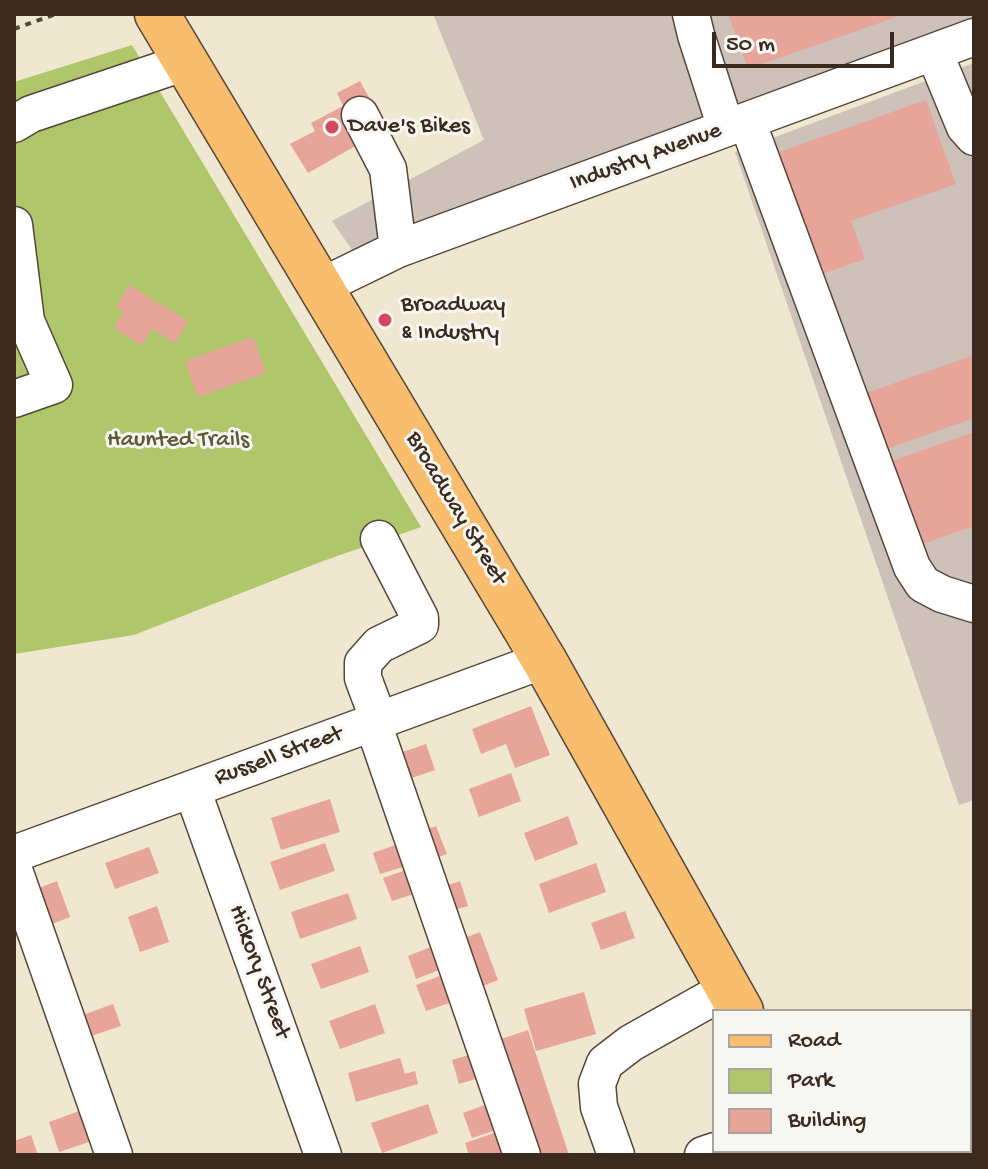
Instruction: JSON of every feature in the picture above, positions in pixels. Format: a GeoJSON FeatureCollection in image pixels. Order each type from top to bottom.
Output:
{"type":"FeatureCollection","features":[{"type":"Feature","properties":{"kind":"main road","name":"Broadway Street"},"geometry":{"type":"LineString","coordinates":[[157,14],[544,660],[735,1000]]}},
{"type":"Feature","properties":{"kind":"street"},"geometry":{"type":"LineString","coordinates":[[691,14],[696,35],[737,125],[912,567],[923,584],[974,604]]}},
{"type":"Feature","properties":{"kind":"street","name":"Industry Avenue"},"geometry":{"type":"LineString","coordinates":[[322,286],[398,249],[974,37]]}},
{"type":"Feature","properties":{"kind":"street"},"geometry":{"type":"LineString","coordinates":[[934,52],[965,127],[974,137]]}},
{"type":"Feature","properties":{"kind":"street"},"geometry":{"type":"LineString","coordinates":[[14,124],[31,114],[186,62]]}},
{"type":"Feature","properties":{"kind":"street"},"geometry":{"type":"LineString","coordinates":[[360,115],[388,169],[398,249]]}},
{"type":"Feature","properties":{"kind":"street"},"geometry":{"type":"LineString","coordinates":[[14,225],[20,323],[54,385],[14,399]]}},
{"type":"Feature","properties":{"kind":"street"},"geometry":{"type":"LineString","coordinates":[[379,539],[420,618],[420,625],[379,645],[363,663],[363,678],[522,1155]]}},
{"type":"Feature","properties":{"kind":"street","name":"Russell Street"},"geometry":{"type":"LineString","coordinates":[[14,854],[544,660]]}},
{"type":"Feature","properties":{"kind":"street","name":"Hickory Street"},"geometry":{"type":"LineString","coordinates":[[192,789],[323,1155]]}},
{"type":"Feature","properties":{"kind":"street"},"geometry":{"type":"LineString","coordinates":[[14,870],[114,1155]]}},
{"type":"Feature","properties":{"kind":"street"},"geometry":{"type":"LineString","coordinates":[[713,1009],[735,1000]]}},
{"type":"Feature","properties":{"kind":"street"},"geometry":{"type":"LineString","coordinates":[[616,1155],[599,1107],[597,1084],[605,1063],[631,1043],[712,1010]]}},
{"type":"Feature","properties":{"kind":"path"},"geometry":{"type":"LineString","coordinates":[[14,29],[56,14]]}},
{"type":"Feature","properties":{"kind":"shaded area"},"geometry":{"type":"Polygon","coordinates":[[[433,14],[974,14],[974,37],[363,266],[332,221],[484,140],[433,14]]]}},
{"type":"Feature","properties":{"kind":"shaded area"},"geometry":{"type":"Polygon","coordinates":[[[974,63],[974,800],[959,805],[735,152],[974,63]]]}},
{"type":"Feature","properties":{"kind":"green space","name":"Haunted Trails"},"geometry":{"type":"Polygon","coordinates":[[[132,45],[421,527],[323,561],[134,635],[14,654],[14,82],[132,45]]]}},
{"type":"Feature","properties":{"kind":"building"},"geometry":{"type":"Polygon","coordinates":[[[728,14],[905,14],[748,69],[728,14]]]}},
{"type":"Feature","properties":{"kind":"building","name":"Dave's Bikes"},"geometry":{"type":"Polygon","coordinates":[[[360,81],[372,103],[359,144],[308,173],[290,144],[315,131],[311,123],[343,106],[337,93],[360,81]]]}},
{"type":"Feature","properties":{"kind":"building"},"geometry":{"type":"Polygon","coordinates":[[[926,100],[956,184],[851,221],[865,259],[822,274],[779,152],[926,100]]]}},
{"type":"Feature","properties":{"kind":"building"},"geometry":{"type":"Polygon","coordinates":[[[129,285],[188,321],[175,343],[152,329],[142,345],[114,328],[124,312],[116,307],[129,285]]]}},
{"type":"Feature","properties":{"kind":"building"},"geometry":{"type":"Polygon","coordinates":[[[253,337],[266,373],[198,397],[185,361],[253,337]]]}},
{"type":"Feature","properties":{"kind":"building"},"geometry":{"type":"Polygon","coordinates":[[[974,355],[974,418],[881,451],[861,395],[974,355]]]}},
{"type":"Feature","properties":{"kind":"building"},"geometry":{"type":"Polygon","coordinates":[[[974,432],[974,526],[917,546],[887,463],[974,432]]]}},
{"type":"Feature","properties":{"kind":"building"},"geometry":{"type":"Polygon","coordinates":[[[531,706],[550,755],[515,768],[506,744],[481,754],[472,729],[531,706]]]}},
{"type":"Feature","properties":{"kind":"building"},"geometry":{"type":"Polygon","coordinates":[[[426,744],[435,770],[400,782],[391,756],[426,744]]]}},
{"type":"Feature","properties":{"kind":"building"},"geometry":{"type":"Polygon","coordinates":[[[511,773],[521,801],[479,817],[469,789],[511,773]]]}},
{"type":"Feature","properties":{"kind":"building"},"geometry":{"type":"Polygon","coordinates":[[[330,799],[340,832],[281,850],[271,818],[330,799]]]}},
{"type":"Feature","properties":{"kind":"building"},"geometry":{"type":"Polygon","coordinates":[[[568,816],[578,844],[535,861],[524,833],[568,816]]]}},
{"type":"Feature","properties":{"kind":"building"},"geometry":{"type":"Polygon","coordinates":[[[436,826],[447,854],[427,861],[416,833],[436,826]]]}},
{"type":"Feature","properties":{"kind":"building"},"geometry":{"type":"Polygon","coordinates":[[[325,843],[335,871],[280,890],[270,862],[325,843]]]}},
{"type":"Feature","properties":{"kind":"building"},"geometry":{"type":"Polygon","coordinates":[[[398,844],[406,866],[380,874],[373,853],[398,844]]]}},
{"type":"Feature","properties":{"kind":"building"},"geometry":{"type":"Polygon","coordinates":[[[149,847],[159,873],[115,889],[105,863],[149,847]]]}},
{"type":"Feature","properties":{"kind":"building"},"geometry":{"type":"Polygon","coordinates":[[[596,863],[606,892],[549,913],[539,884],[596,863]]]}},
{"type":"Feature","properties":{"kind":"building"},"geometry":{"type":"Polygon","coordinates":[[[412,868],[420,892],[392,901],[383,878],[412,868]]]}},
{"type":"Feature","properties":{"kind":"building"},"geometry":{"type":"Polygon","coordinates":[[[57,881],[70,917],[44,927],[31,891],[57,881]]]}},
{"type":"Feature","properties":{"kind":"building"},"geometry":{"type":"Polygon","coordinates":[[[460,881],[468,906],[444,913],[436,889],[460,881]]]}},
{"type":"Feature","properties":{"kind":"building"},"geometry":{"type":"Polygon","coordinates":[[[348,893],[357,919],[300,939],[291,912],[348,893]]]}},
{"type":"Feature","properties":{"kind":"building"},"geometry":{"type":"Polygon","coordinates":[[[157,906],[169,942],[140,952],[128,917],[157,906]]]}},
{"type":"Feature","properties":{"kind":"building"},"geometry":{"type":"Polygon","coordinates":[[[625,911],[635,938],[601,950],[591,923],[625,911]]]}},
{"type":"Feature","properties":{"kind":"building"},"geometry":{"type":"Polygon","coordinates":[[[480,932],[498,980],[473,990],[454,942],[480,932]]]}},
{"type":"Feature","properties":{"kind":"building"},"geometry":{"type":"Polygon","coordinates":[[[360,946],[369,972],[321,989],[311,964],[360,946]]]}},
{"type":"Feature","properties":{"kind":"building"},"geometry":{"type":"Polygon","coordinates":[[[433,946],[442,969],[416,979],[408,956],[433,946]]]}},
{"type":"Feature","properties":{"kind":"building"},"geometry":{"type":"Polygon","coordinates":[[[445,974],[455,1001],[426,1011],[416,985],[445,974]]]}},
{"type":"Feature","properties":{"kind":"building"},"geometry":{"type":"Polygon","coordinates":[[[584,992],[596,1034],[536,1051],[524,1009],[584,992]]]}},
{"type":"Feature","properties":{"kind":"building"},"geometry":{"type":"Polygon","coordinates":[[[113,1004],[121,1026],[88,1037],[80,1016],[113,1004]]]}},
{"type":"Feature","properties":{"kind":"building"},"geometry":{"type":"Polygon","coordinates":[[[375,1004],[385,1033],[340,1049],[329,1021],[375,1004]]]}},
{"type":"Feature","properties":{"kind":"building"},"geometry":{"type":"Polygon","coordinates":[[[528,1030],[569,1155],[528,1155],[492,1042],[528,1030]]]}},
{"type":"Feature","properties":{"kind":"building"},"geometry":{"type":"Polygon","coordinates":[[[475,1053],[482,1077],[459,1084],[452,1060],[475,1053]]]}},
{"type":"Feature","properties":{"kind":"building"},"geometry":{"type":"Polygon","coordinates":[[[400,1058],[405,1074],[415,1071],[418,1084],[356,1102],[348,1073],[400,1058]]]}},
{"type":"Feature","properties":{"kind":"building"},"geometry":{"type":"Polygon","coordinates":[[[490,1103],[499,1129],[472,1138],[463,1113],[490,1103]]]}},
{"type":"Feature","properties":{"kind":"building"},"geometry":{"type":"Polygon","coordinates":[[[428,1104],[438,1133],[382,1153],[371,1123],[428,1104]]]}},
{"type":"Feature","properties":{"kind":"building"},"geometry":{"type":"Polygon","coordinates":[[[85,1109],[95,1140],[59,1152],[49,1122],[85,1109]]]}},
{"type":"Feature","properties":{"kind":"building"},"geometry":{"type":"Polygon","coordinates":[[[500,1131],[509,1155],[469,1155],[465,1143],[500,1131]]]}},
{"type":"Feature","properties":{"kind":"building"},"geometry":{"type":"Polygon","coordinates":[[[31,1135],[38,1155],[14,1155],[14,1141],[31,1135]]]}},
{"type":"Feature","properties":{"kind":"place","name":"Dave's Bikes"},"geometry":{"type":"Point","coordinates":[332,127]}},
{"type":"Feature","properties":{"kind":"place","name":"Broadway & Industry"},"geometry":{"type":"Point","coordinates":[385,320]}}]}
